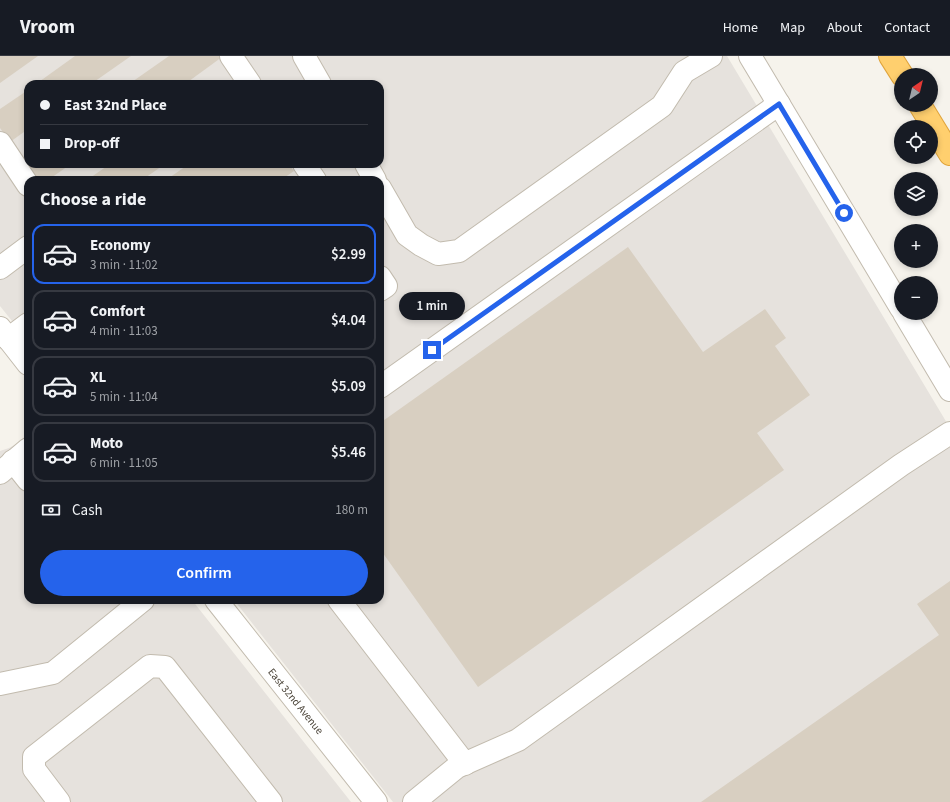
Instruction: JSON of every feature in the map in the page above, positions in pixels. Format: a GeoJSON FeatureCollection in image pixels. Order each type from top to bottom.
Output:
{"type":"FeatureCollection","features":[{"type":"Feature","properties":{"kind":"highway"},"geometry":{"type":"LineString","coordinates":[[890,56],[898,68]]}},
{"type":"Feature","properties":{"kind":"highway"},"geometry":{"type":"LineString","coordinates":[[924,112],[950,154]]}},
{"type":"Feature","properties":{"kind":"street"},"geometry":{"type":"LineString","coordinates":[[231,56],[247,80]]}},
{"type":"Feature","properties":{"kind":"street"},"geometry":{"type":"LineString","coordinates":[[304,56],[318,80]]}},
{"type":"Feature","properties":{"kind":"street"},"geometry":{"type":"LineString","coordinates":[[384,195],[407,235],[421,245],[438,254],[459,251],[662,106],[684,72],[711,56]]}},
{"type":"Feature","properties":{"kind":"street"},"geometry":{"type":"LineString","coordinates":[[750,56],[894,296]]}},
{"type":"Feature","properties":{"kind":"street"},"geometry":{"type":"LineString","coordinates":[[384,384],[779,104]]}},
{"type":"Feature","properties":{"kind":"street"},"geometry":{"type":"LineString","coordinates":[[0,144],[24,179]]}},
{"type":"Feature","properties":{"kind":"street"},"geometry":{"type":"LineString","coordinates":[[0,268],[24,250]]}},
{"type":"Feature","properties":{"kind":"street"},"geometry":{"type":"LineString","coordinates":[[908,320],[950,390]]}},
{"type":"Feature","properties":{"kind":"street"},"geometry":{"type":"LineString","coordinates":[[24,326],[4,334],[24,359]]}},
{"type":"Feature","properties":{"kind":"street"},"geometry":{"type":"LineString","coordinates":[[414,802],[456,767],[518,740],[876,482],[950,433]]}},
{"type":"Feature","properties":{"kind":"street"},"geometry":{"type":"LineString","coordinates":[[14,461],[24,475]]}},
{"type":"Feature","properties":{"kind":"street"},"geometry":{"type":"LineString","coordinates":[[0,684],[52,673],[132,604]]}},
{"type":"Feature","properties":{"kind":"street","name":"East 32nd Avenue"},"geometry":{"type":"LineString","coordinates":[[219,604],[376,802]]}},
{"type":"Feature","properties":{"kind":"street"},"geometry":{"type":"LineString","coordinates":[[343,604],[465,764]]}},
{"type":"Feature","properties":{"kind":"street"},"geometry":{"type":"LineString","coordinates":[[59,802],[34,769],[34,757],[150,666],[165,667],[271,802]]}},
{"type":"Feature","properties":{"kind":"shaded area"},"geometry":{"type":"Polygon","coordinates":[[[0,56],[727,56],[950,428],[950,802],[393,802],[237,604],[384,604],[384,176],[24,176],[24,336],[0,306],[0,56]]]}},
{"type":"Feature","properties":{"kind":"shaded area"},"geometry":{"type":"Polygon","coordinates":[[[24,440],[24,604],[195,604],[351,802],[0,802],[0,451],[24,440]]]}},
{"type":"Feature","properties":{"kind":"building"},"geometry":{"type":"Polygon","coordinates":[[[0,56],[38,56],[0,83],[0,56]]]}},
{"type":"Feature","properties":{"kind":"building"},"geometry":{"type":"Polygon","coordinates":[[[75,56],[131,56],[97,80],[42,80],[75,56]]]}},
{"type":"Feature","properties":{"kind":"building"},"geometry":{"type":"Polygon","coordinates":[[[169,56],[222,57],[190,80],[135,80],[169,56]]]}},
{"type":"Feature","properties":{"kind":"building"},"geometry":{"type":"Polygon","coordinates":[[[24,93],[24,132],[10,142],[0,128],[0,109],[24,93]]]}},
{"type":"Feature","properties":{"kind":"building"},"geometry":{"type":"Polygon","coordinates":[[[28,168],[65,168],[54,176],[34,176],[28,168]]]}},
{"type":"Feature","properties":{"kind":"building"},"geometry":{"type":"Polygon","coordinates":[[[104,168],[159,168],[148,176],[93,176],[104,168]]]}},
{"type":"Feature","properties":{"kind":"building"},"geometry":{"type":"Polygon","coordinates":[[[183,168],[292,168],[294,171],[287,176],[172,176],[183,168]]]}},
{"type":"Feature","properties":{"kind":"building"},"geometry":{"type":"Polygon","coordinates":[[[628,247],[703,352],[765,309],[786,338],[775,346],[810,395],[757,433],[784,470],[478,687],[384,555],[384,420],[628,247]]]}},
{"type":"Feature","properties":{"kind":"building"},"geometry":{"type":"Polygon","coordinates":[[[950,581],[950,802],[701,802],[939,635],[917,604],[950,581]]]}},
{"type":"Feature","properties":{"kind":"route"},"geometry":{"type":"LineString","coordinates":[[432,350],[779,104],[844,213]]}}]}
